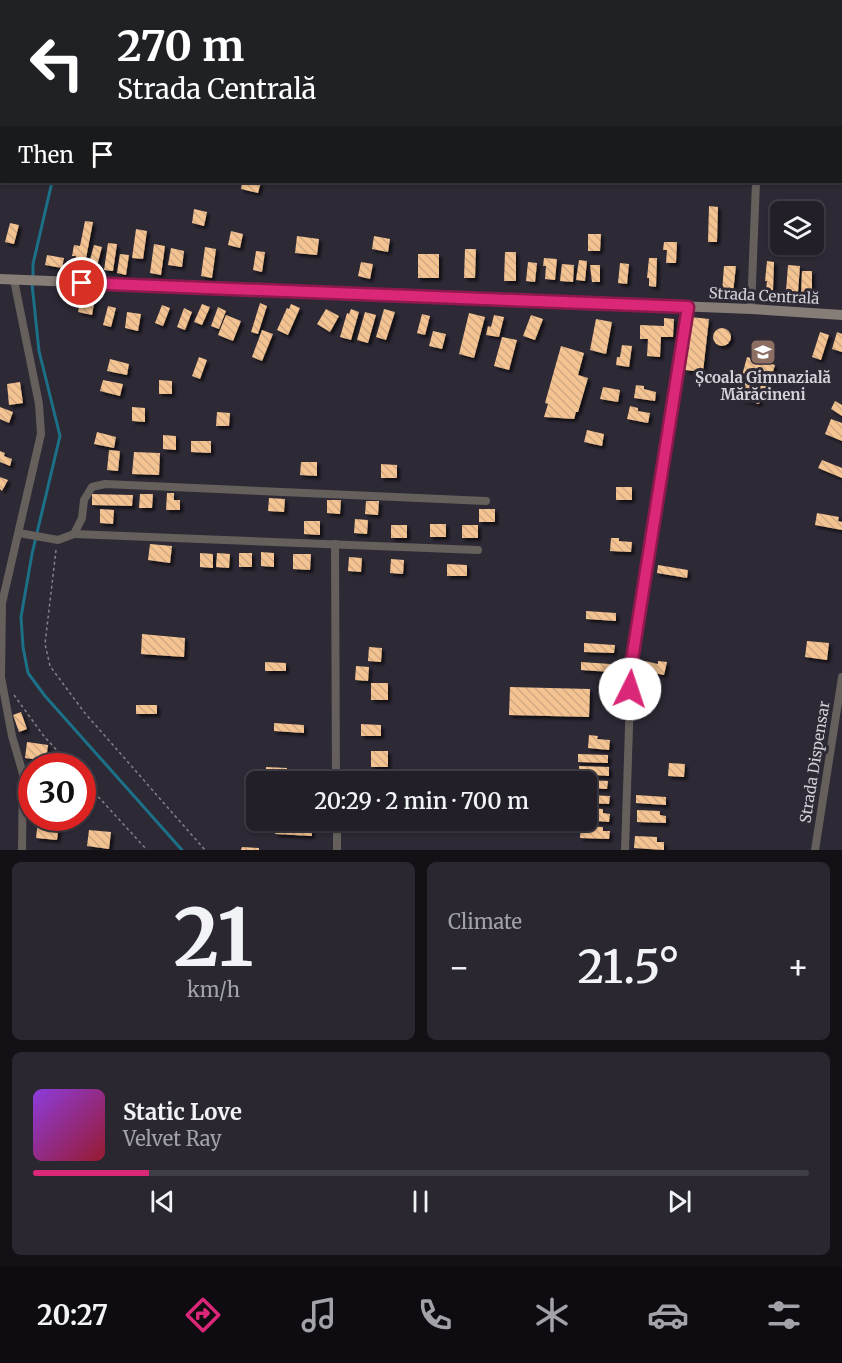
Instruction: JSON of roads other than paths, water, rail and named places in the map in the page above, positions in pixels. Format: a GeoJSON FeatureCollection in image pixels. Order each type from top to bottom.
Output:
{"type":"FeatureCollection","features":[{"type":"Feature","properties":{"kind":"main road","name":"Strada Centrală"},"geometry":{"type":"LineString","coordinates":[[0,279],[751,309],[842,315]]}},
{"type":"Feature","properties":{"kind":"street"},"geometry":{"type":"LineString","coordinates":[[751,309],[756,183]]}},
{"type":"Feature","properties":{"kind":"street"},"geometry":{"type":"LineString","coordinates":[[20,280],[39,404],[41,434],[1,603],[1,677],[12,736],[23,774],[22,850]]}},
{"type":"Feature","properties":{"kind":"street"},"geometry":{"type":"LineString","coordinates":[[625,850],[631,666],[688,307]]}},
{"type":"Feature","properties":{"kind":"street"},"geometry":{"type":"LineString","coordinates":[[74,534],[82,518],[84,500],[92,487],[105,484],[486,501]]}},
{"type":"Feature","properties":{"kind":"street"},"geometry":{"type":"LineString","coordinates":[[19,533],[58,540],[74,534],[478,550]]}},
{"type":"Feature","properties":{"kind":"street"},"geometry":{"type":"LineString","coordinates":[[334,544],[336,771]]}},
{"type":"Feature","properties":{"kind":"street","name":"Strada Dispensar"},"geometry":{"type":"LineString","coordinates":[[815,850],[842,677]]}},
{"type":"Feature","properties":{"kind":"street"},"geometry":{"type":"LineString","coordinates":[[336,831],[337,850]]}},
{"type":"Feature","properties":{"kind":"waterway"},"geometry":{"type":"LineString","coordinates":[[33,278],[33,264],[52,183]]}},
{"type":"Feature","properties":{"kind":"waterway"},"geometry":{"type":"LineString","coordinates":[[32,284],[39,351],[60,436],[32,554],[21,617],[28,673],[45,696],[182,850]]}},
{"type":"Feature","properties":{"kind":"place","name":"Școala Gimnazială Mărăcineni"},"geometry":{"type":"Point","coordinates":[763,352]}}]}
